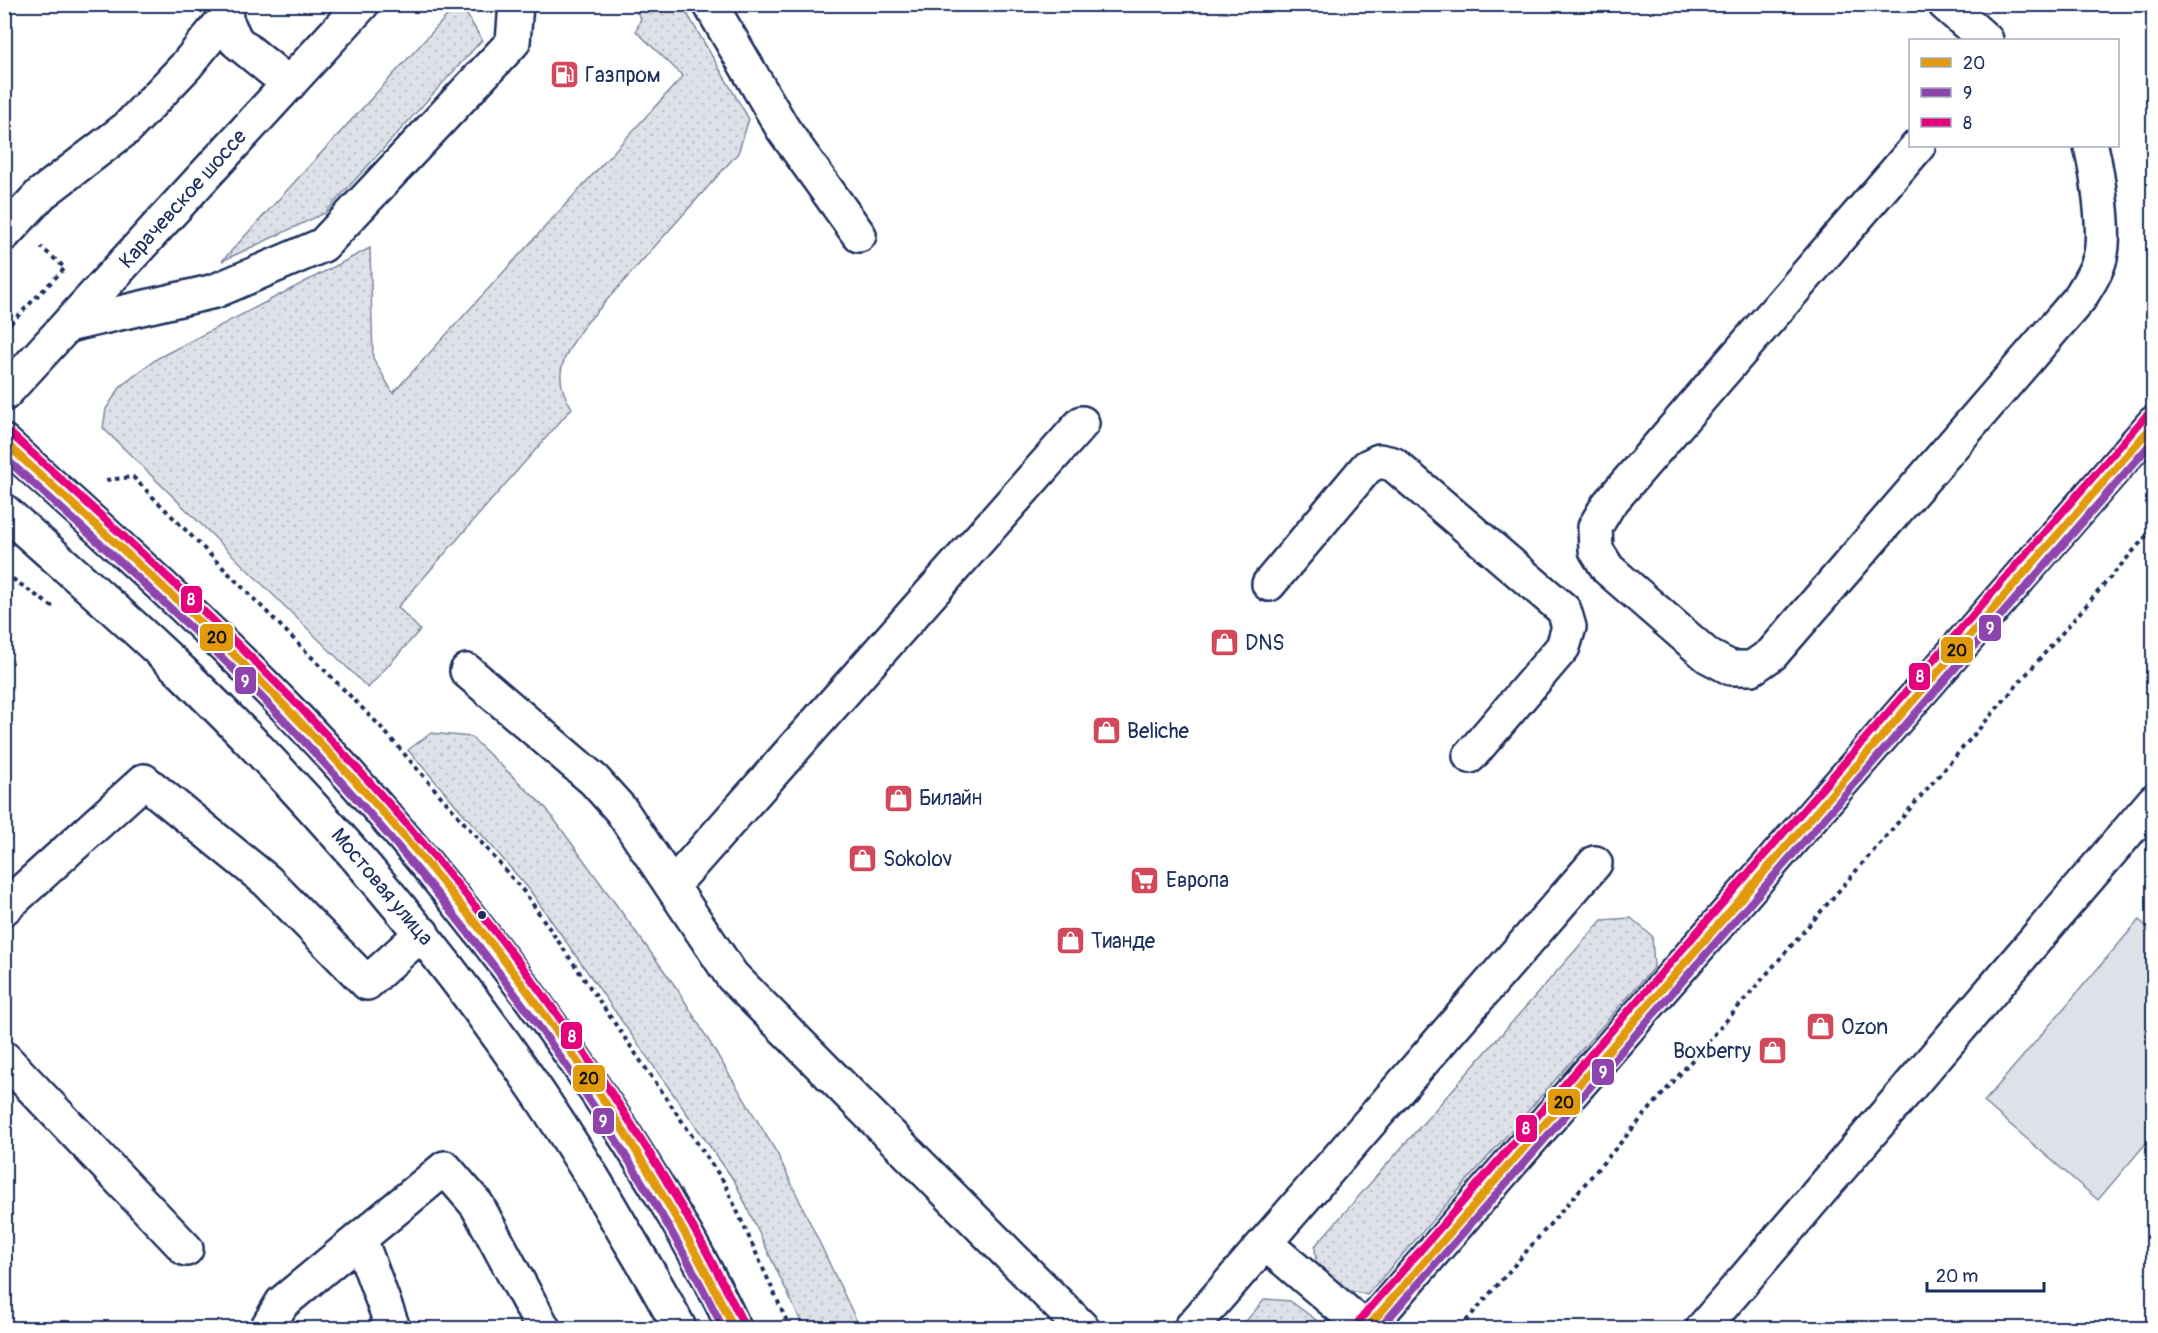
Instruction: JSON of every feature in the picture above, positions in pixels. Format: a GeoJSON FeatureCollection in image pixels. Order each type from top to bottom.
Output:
{"type":"FeatureCollection","features":[{"type":"Feature","properties":{"kind":"main road","name":"Карачевское шоссе"},"geometry":{"type":"LineString","coordinates":[[4,394],[362,4]]}},
{"type":"Feature","properties":{"kind":"main road"},"geometry":{"type":"LineString","coordinates":[[68,326],[215,291],[323,245],[513,42],[516,4]]}},
{"type":"Feature","properties":{"kind":"main road"},"geometry":{"type":"LineString","coordinates":[[710,4],[783,129],[859,235]]}},
{"type":"Feature","properties":{"kind":"main road"},"geometry":{"type":"LineString","coordinates":[[1945,4],[1985,39]]}},
{"type":"Feature","properties":{"kind":"main road"},"geometry":{"type":"LineString","coordinates":[[226,11],[236,41],[289,84]]}},
{"type":"Feature","properties":{"kind":"main road"},"geometry":{"type":"LineString","coordinates":[[4,234],[40,194],[128,128],[185,67],[226,11]]}},
{"type":"Feature","properties":{"kind":"main road"},"geometry":{"type":"LineString","coordinates":[[1917,147],[1608,505],[1595,527],[1596,550],[1608,569],[1708,656],[1731,669],[1752,668],[1772,654],[2079,299],[2094,276],[2101,256],[2102,238],[2096,167],[2091,147]]}},
{"type":"Feature","properties":{"kind":"main road"},"geometry":{"type":"LineString","coordinates":[[672,886],[1082,423]]}},
{"type":"Feature","properties":{"kind":"main road"},"geometry":{"type":"LineString","coordinates":[[1266,1244],[1366,1329],[2154,423]]}},
{"type":"Feature","properties":{"kind":"main road"},"geometry":{"type":"LineString","coordinates":[[4,442],[211,633],[319,742],[491,943],[575,1058],[649,1171],[720,1297],[734,1329]]}},
{"type":"Feature","properties":{"kind":"main road"},"geometry":{"type":"LineString","coordinates":[[1269,584],[1367,467],[1379,461],[1393,464],[1564,610],[1569,627],[1563,647],[1470,756]]}},
{"type":"Feature","properties":{"kind":"main road","name":"Мостовая улица"},"geometry":{"type":"LineString","coordinates":[[4,511],[182,672],[222,712],[309,802],[422,933],[516,1059],[548,1106],[592,1174],[679,1329]]}},
{"type":"Feature","properties":{"kind":"main road"},"geometry":{"type":"LineString","coordinates":[[466,671],[594,780],[621,810],[732,976],[1082,1329]]}},
{"type":"Feature","properties":{"kind":"main road"},"geometry":{"type":"LineString","coordinates":[[4,908],[144,781],[267,881],[367,983],[422,933]]}},
{"type":"Feature","properties":{"kind":"main road"},"geometry":{"type":"LineString","coordinates":[[1703,1329],[2148,818]]}},
{"type":"Feature","properties":{"kind":"main road"},"geometry":{"type":"LineString","coordinates":[[1191,1329],[1595,863]]}},
{"type":"Feature","properties":{"kind":"main road"},"geometry":{"type":"LineString","coordinates":[[4,1058],[186,1249]]}},
{"type":"Feature","properties":{"kind":"main road"},"geometry":{"type":"LineString","coordinates":[[267,1329],[282,1303],[445,1168],[477,1205],[543,1329]]}},
{"type":"Feature","properties":{"kind":"main road"},"geometry":{"type":"LineString","coordinates":[[360,1239],[393,1329]]}},
{"type":"Feature","properties":{"kind":"path"},"geometry":{"type":"LineString","coordinates":[[4,330],[24,310]]}},
{"type":"Feature","properties":{"kind":"path"},"geometry":{"type":"LineString","coordinates":[[1460,1329],[2154,526]]}},
{"type":"Feature","properties":{"kind":"shaded area"},"geometry":{"type":"Polygon","coordinates":[[[457,5],[461,5],[482,40],[325,213],[222,261],[457,5]]]}},
{"type":"Feature","properties":{"kind":"shaded area"},"geometry":{"type":"Polygon","coordinates":[[[631,5],[682,5],[749,119],[738,153],[583,327],[570,347],[562,366],[562,386],[565,397],[572,408],[398,607],[420,630],[368,688],[103,428],[106,409],[121,386],[158,358],[370,248],[373,358],[393,393],[683,76],[636,31],[641,18],[631,5]]]}},
{"type":"Feature","properties":{"kind":"shaded area"},"geometry":{"type":"Polygon","coordinates":[[[431,733],[471,737],[546,808],[678,990],[777,1153],[860,1328],[804,1328],[735,1182],[529,889],[408,750],[431,733]]]}},
{"type":"Feature","properties":{"kind":"shaded area"},"geometry":{"type":"Polygon","coordinates":[[[1631,918],[1652,936],[1654,967],[1367,1295],[1339,1288],[1316,1268],[1315,1246],[1602,920],[1631,918]]]}},
{"type":"Feature","properties":{"kind":"shaded area"},"geometry":{"type":"Polygon","coordinates":[[[2139,920],[2153,932],[2153,1135],[2098,1200],[1984,1102],[2139,920]]]}},
{"type":"Feature","properties":{"kind":"shaded area"},"geometry":{"type":"Polygon","coordinates":[[[1265,1299],[1290,1301],[1316,1320],[1317,1328],[1240,1328],[1265,1299]]]}},
{"type":"Feature","properties":{"kind":"transit line","name":"8"},"geometry":{"type":"LineString","coordinates":[[1359,1321],[2146,416]]}},
{"type":"Feature","properties":{"kind":"transit line","name":"20"},"geometry":{"type":"LineString","coordinates":[[1367,1328],[2154,424]]}},
{"type":"Feature","properties":{"kind":"transit line","name":"8"},"geometry":{"type":"LineString","coordinates":[[11,434],[153,564],[291,698],[420,840],[482,915],[542,993],[598,1073],[651,1155],[699,1238],[743,1323]]}},
{"type":"Feature","properties":{"kind":"transit line","name":"9"},"geometry":{"type":"LineString","coordinates":[[1380,1328],[2154,440]]}},
{"type":"Feature","properties":{"kind":"transit line","name":"20"},"geometry":{"type":"LineString","coordinates":[[4,442],[146,571],[284,705],[349,774],[474,921],[533,999],[642,1160],[690,1243],[734,1328]]}},
{"type":"Feature","properties":{"kind":"transit line","name":"9"},"geometry":{"type":"LineString","coordinates":[[4,457],[209,645],[312,750],[420,873],[520,1001],[598,1113],[664,1219],[723,1328]]}},
{"type":"Feature","properties":{"kind":"place","name":"Газпром"},"geometry":{"type":"Point","coordinates":[564,75]}},
{"type":"Feature","properties":{"kind":"place","name":"DNS"},"geometry":{"type":"Point","coordinates":[1224,643]}},
{"type":"Feature","properties":{"kind":"place","name":"Beliche"},"geometry":{"type":"Point","coordinates":[1106,731]}},
{"type":"Feature","properties":{"kind":"place","name":"Билайн"},"geometry":{"type":"Point","coordinates":[898,798]}},
{"type":"Feature","properties":{"kind":"place","name":"Sokolov"},"geometry":{"type":"Point","coordinates":[862,859]}},
{"type":"Feature","properties":{"kind":"place","name":"Европа"},"geometry":{"type":"Point","coordinates":[1145,880]}},
{"type":"Feature","properties":{"kind":"place","name":"Тианде"},"geometry":{"type":"Point","coordinates":[1070,941]}},
{"type":"Feature","properties":{"kind":"place","name":"Ozon"},"geometry":{"type":"Point","coordinates":[1820,1027]}},
{"type":"Feature","properties":{"kind":"place","name":"Boxberry"},"geometry":{"type":"Point","coordinates":[1772,1051]}}]}
